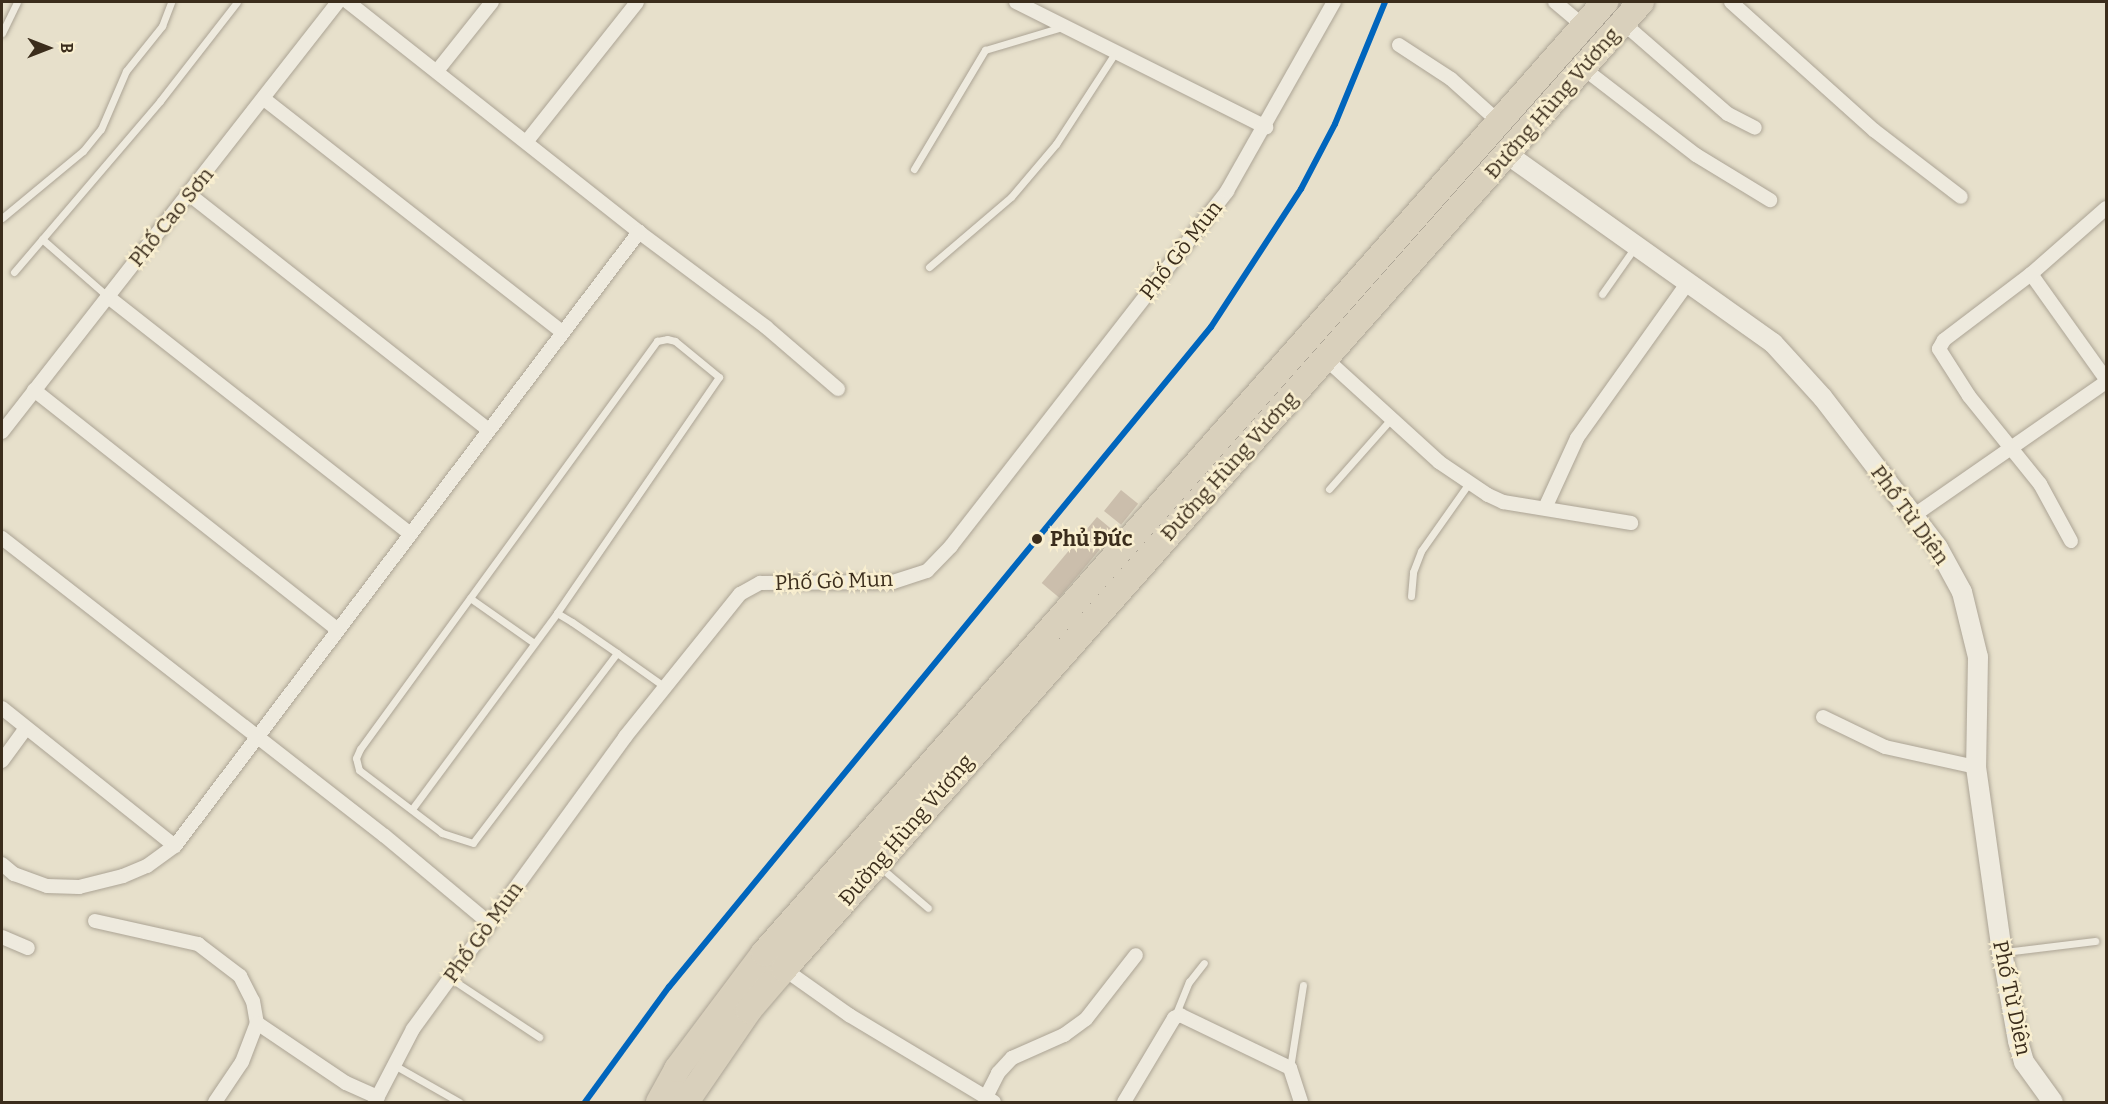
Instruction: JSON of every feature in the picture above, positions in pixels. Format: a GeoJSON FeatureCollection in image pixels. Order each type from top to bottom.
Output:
{"type":"FeatureCollection","features":[{"type":"Feature","properties":{"kind":"highway","name":"Đường Hùng Vương"},"geometry":{"type":"LineString","coordinates":[[659,1102],[677,1069],[764,953],[1605,2]]}},
{"type":"Feature","properties":{"kind":"highway","name":"Đường Hùng Vương"},"geometry":{"type":"LineString","coordinates":[[686,1102],[749,1010],[784,969],[1641,2]]}},
{"type":"Feature","properties":{"kind":"street","name":"Phố Cao Sơn"},"geometry":{"type":"LineString","coordinates":[[2,432],[107,296],[190,195],[338,2]]}},
{"type":"Feature","properties":{"kind":"street"},"geometry":{"type":"LineString","coordinates":[[348,2],[527,141],[639,232],[766,327],[838,389]]}},
{"type":"Feature","properties":{"kind":"street"},"geometry":{"type":"LineString","coordinates":[[437,71],[492,2]]}},
{"type":"Feature","properties":{"kind":"street"},"geometry":{"type":"LineString","coordinates":[[527,141],[637,2]]}},
{"type":"Feature","properties":{"kind":"street"},"geometry":{"type":"LineString","coordinates":[[1016,2],[1266,127]]}},
{"type":"Feature","properties":{"kind":"street","name":"Phố Gò Mun"},"geometry":{"type":"LineString","coordinates":[[377,1100],[413,1029],[489,923],[665,687],[750,586],[893,582],[927,571],[951,546],[1227,190],[1266,127],[1334,2]]}},
{"type":"Feature","properties":{"kind":"street"},"geometry":{"type":"LineString","coordinates":[[1555,2],[1584,26]]}},
{"type":"Feature","properties":{"kind":"street"},"geometry":{"type":"LineString","coordinates":[[1731,2],[1875,131],[1961,197]]}},
{"type":"Feature","properties":{"kind":"street"},"geometry":{"type":"LineString","coordinates":[[1622,22],[1728,114],[1755,128]]}},
{"type":"Feature","properties":{"kind":"street"},"geometry":{"type":"LineString","coordinates":[[1399,45],[1451,79],[1500,123]]}},
{"type":"Feature","properties":{"kind":"street"},"geometry":{"type":"LineString","coordinates":[[1582,68],[1696,155],[1770,200]]}},
{"type":"Feature","properties":{"kind":"street"},"geometry":{"type":"LineString","coordinates":[[264,99],[562,332]]}},
{"type":"Feature","properties":{"kind":"street","name":"Phố Từ Diên"},"geometry":{"type":"LineString","coordinates":[[1507,154],[1773,343],[1823,398],[1943,557],[1962,592],[1972,625],[1978,657],[1976,767],[2002,952],[2024,1062],[2053,1102]]}},
{"type":"Feature","properties":{"kind":"street"},"geometry":{"type":"LineString","coordinates":[[190,195],[489,430]]}},
{"type":"Feature","properties":{"kind":"street"},"geometry":{"type":"LineString","coordinates":[[2072,541],[2040,484],[2013,445],[1969,396],[1939,349],[1944,340],[2031,274],[2106,208]]}},
{"type":"Feature","properties":{"kind":"street"},"geometry":{"type":"LineString","coordinates":[[2,864],[14,874],[47,886],[79,887],[123,876],[147,866],[175,846],[639,232]]}},
{"type":"Feature","properties":{"kind":"street"},"geometry":{"type":"LineString","coordinates":[[1913,516],[2106,380],[2031,274]]}},
{"type":"Feature","properties":{"kind":"street"},"geometry":{"type":"LineString","coordinates":[[1545,508],[1576,438],[1687,284]]}},
{"type":"Feature","properties":{"kind":"street"},"geometry":{"type":"LineString","coordinates":[[107,296],[411,534]]}},
{"type":"Feature","properties":{"kind":"street"},"geometry":{"type":"LineString","coordinates":[[1326,359],[1391,419],[1469,483],[1503,502],[1631,523]]}},
{"type":"Feature","properties":{"kind":"street"},"geometry":{"type":"LineString","coordinates":[[34,390],[338,630]]}},
{"type":"Feature","properties":{"kind":"street"},"geometry":{"type":"LineString","coordinates":[[2,538],[441,880],[489,923]]}},
{"type":"Feature","properties":{"kind":"street"},"geometry":{"type":"LineString","coordinates":[[2,708],[175,846]]}},
{"type":"Feature","properties":{"kind":"street"},"geometry":{"type":"LineString","coordinates":[[1823,717],[1886,747],[1976,767]]}},
{"type":"Feature","properties":{"kind":"street"},"geometry":{"type":"LineString","coordinates":[[2,761],[26,728]]}},
{"type":"Feature","properties":{"kind":"street"},"geometry":{"type":"LineString","coordinates":[[95,921],[198,944],[240,976],[253,1001],[257,1023],[242,1062],[215,1102]]}},
{"type":"Feature","properties":{"kind":"street"},"geometry":{"type":"LineString","coordinates":[[2,937],[28,948]]}},
{"type":"Feature","properties":{"kind":"street"},"geometry":{"type":"LineString","coordinates":[[784,969],[849,1015],[983,1099],[998,1073],[1012,1058],[1064,1035],[1086,1019],[1136,955]]}},
{"type":"Feature","properties":{"kind":"street"},"geometry":{"type":"LineString","coordinates":[[1124,1102],[1174,1018],[1187,1016],[1290,1068],[1301,1102]]}},
{"type":"Feature","properties":{"kind":"street"},"geometry":{"type":"LineString","coordinates":[[257,1023],[346,1083],[377,1100]]}},
{"type":"Feature","properties":{"kind":"lane"},"geometry":{"type":"LineString","coordinates":[[2,33],[17,2]]}},
{"type":"Feature","properties":{"kind":"lane"},"geometry":{"type":"LineString","coordinates":[[2,218],[83,151],[102,129],[126,70],[162,26],[171,2]]}},
{"type":"Feature","properties":{"kind":"lane"},"geometry":{"type":"LineString","coordinates":[[14,272],[160,101],[237,2]]}},
{"type":"Feature","properties":{"kind":"lane"},"geometry":{"type":"LineString","coordinates":[[914,169],[985,50],[1062,27]]}},
{"type":"Feature","properties":{"kind":"lane"},"geometry":{"type":"LineString","coordinates":[[929,267],[1011,197],[1056,144],[1115,53]]}},
{"type":"Feature","properties":{"kind":"lane"},"geometry":{"type":"LineString","coordinates":[[42,239],[107,296]]}},
{"type":"Feature","properties":{"kind":"lane"},"geometry":{"type":"LineString","coordinates":[[1602,294],[1635,247]]}},
{"type":"Feature","properties":{"kind":"lane"},"geometry":{"type":"LineString","coordinates":[[412,808],[557,613],[718,377],[675,341],[657,341],[356,758],[359,770],[442,833],[473,843],[617,653]]}},
{"type":"Feature","properties":{"kind":"lane"},"geometry":{"type":"LineString","coordinates":[[1329,489],[1391,419]]}},
{"type":"Feature","properties":{"kind":"lane"},"geometry":{"type":"LineString","coordinates":[[1411,596],[1413,572],[1421,551],[1469,483]]}},
{"type":"Feature","properties":{"kind":"lane"},"geometry":{"type":"LineString","coordinates":[[470,598],[534,644]]}},
{"type":"Feature","properties":{"kind":"lane"},"geometry":{"type":"LineString","coordinates":[[557,613],[665,687]]}},
{"type":"Feature","properties":{"kind":"lane"},"geometry":{"type":"LineString","coordinates":[[876,864],[928,908]]}},
{"type":"Feature","properties":{"kind":"lane"},"geometry":{"type":"LineString","coordinates":[[2002,952],[2095,941]]}},
{"type":"Feature","properties":{"kind":"lane"},"geometry":{"type":"LineString","coordinates":[[1174,1018],[1189,982],[1204,963]]}},
{"type":"Feature","properties":{"kind":"lane"},"geometry":{"type":"LineString","coordinates":[[450,978],[538,1037]]}},
{"type":"Feature","properties":{"kind":"lane"},"geometry":{"type":"LineString","coordinates":[[1290,1068],[1303,985]]}},
{"type":"Feature","properties":{"kind":"lane"},"geometry":{"type":"LineString","coordinates":[[394,1065],[459,1102]]}},
{"type":"Feature","properties":{"kind":"building"},"geometry":{"type":"Polygon","coordinates":[[[1121,490],[1138,504],[1121,525],[1104,511],[1121,490]]]}},
{"type":"Feature","properties":{"kind":"building"},"geometry":{"type":"Polygon","coordinates":[[[1097,517],[1115,532],[1059,598],[1042,583],[1097,517]]]}},
{"type":"Feature","properties":{"kind":"transit line"},"geometry":{"type":"LineString","coordinates":[[585,1102],[669,987],[1211,327],[1301,189],[1335,124],[1385,2]]}},
{"type":"Feature","properties":{"kind":"place","name":"Phủ Đức"},"geometry":{"type":"Point","coordinates":[1037,539]}}]}
